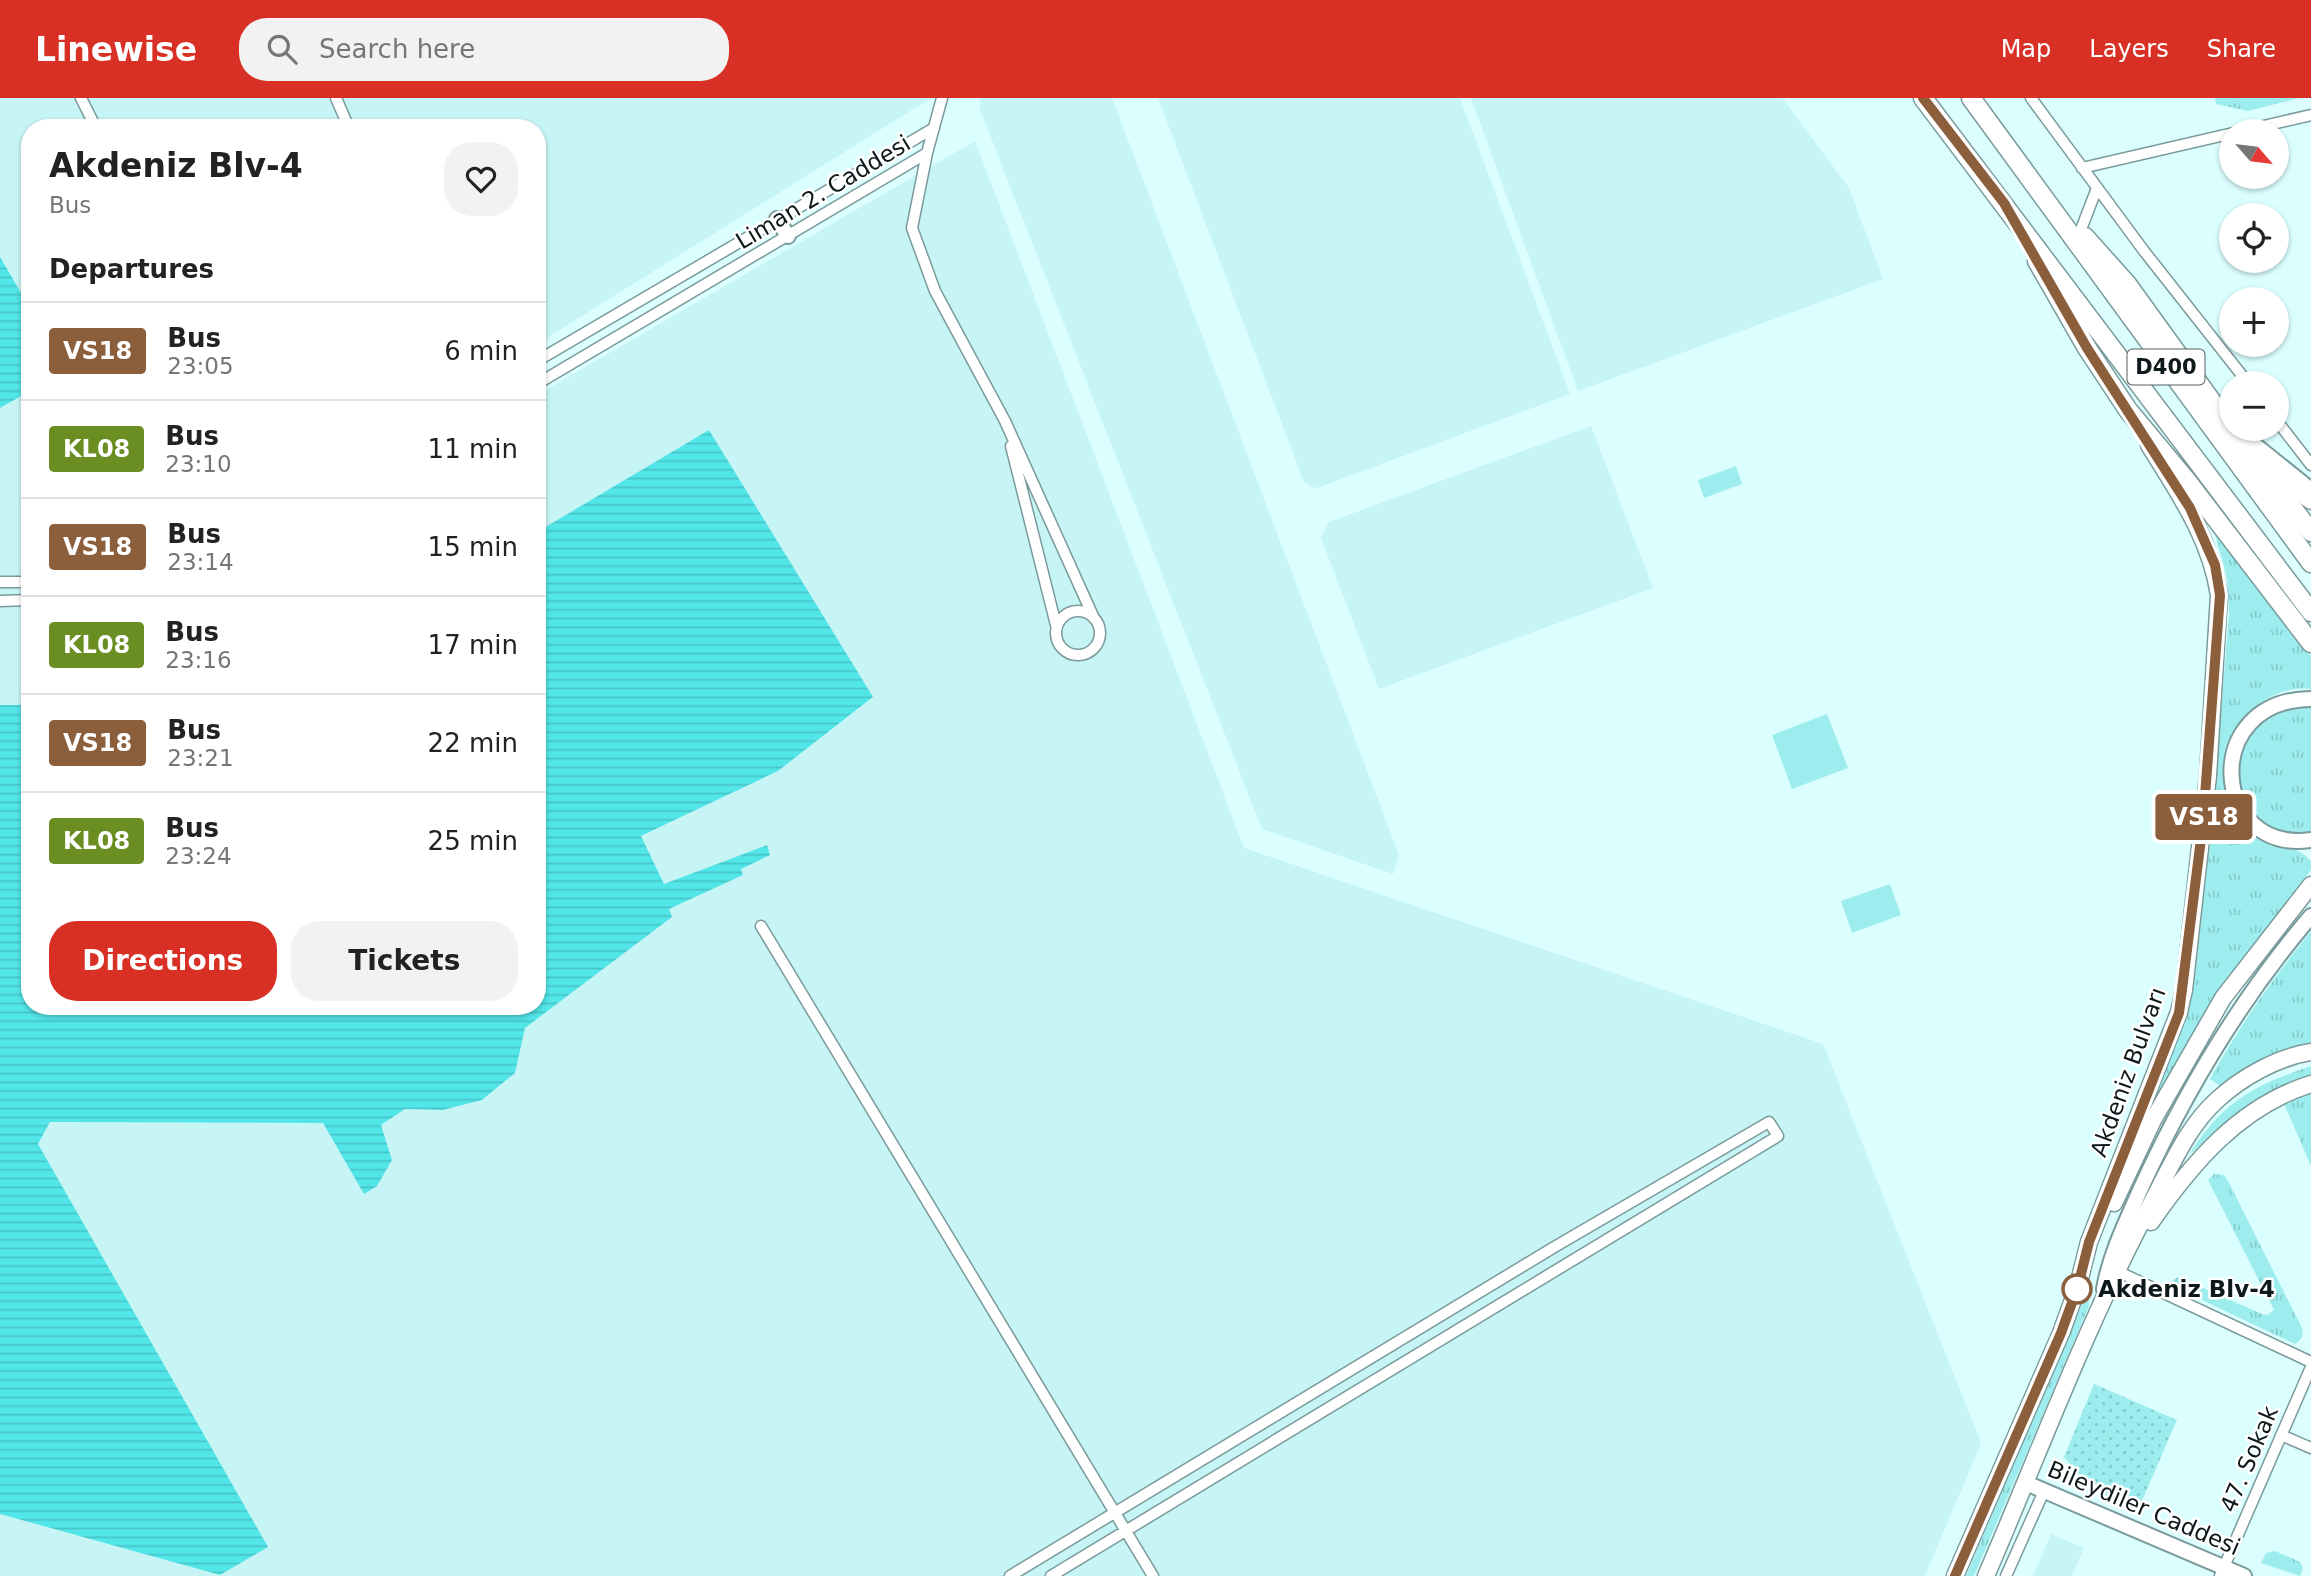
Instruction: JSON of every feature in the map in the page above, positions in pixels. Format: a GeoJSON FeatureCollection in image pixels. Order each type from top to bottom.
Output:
{"type":"FeatureCollection","features":[{"type":"Feature","properties":{"kind":"highway","name":"D400"},"geometry":{"type":"LineString","coordinates":[[1923,98],[2311,612]]}},
{"type":"Feature","properties":{"kind":"highway","name":"D400"},"geometry":{"type":"LineString","coordinates":[[1971,98],[2311,563]]}},
{"type":"Feature","properties":{"kind":"highway","name":"D400"},"geometry":{"type":"LineString","coordinates":[[2024,169],[2127,284],[2219,410]]}},
{"type":"Feature","properties":{"kind":"highway","name":"D400"},"geometry":{"type":"LineString","coordinates":[[2004,203],[2087,348],[2128,410],[2311,643]]}},
{"type":"Feature","properties":{"kind":"highway","name":"D400"},"geometry":{"type":"LineString","coordinates":[[2242,441],[2311,532]]}},
{"type":"Feature","properties":{"kind":"main road"},"geometry":{"type":"LineString","coordinates":[[2127,284],[2219,401]]}},
{"type":"Feature","properties":{"kind":"main road","name":"Akdeniz Bulvarı"},"geometry":{"type":"LineString","coordinates":[[1955,1576],[2078,1286],[2089,1242],[2179,1013],[2184,990],[2207,789],[2220,620],[2215,565],[2190,508],[2128,410]]}},
{"type":"Feature","properties":{"kind":"main road"},"geometry":{"type":"LineString","coordinates":[[2251,441],[2287,485],[2311,501]]}},
{"type":"Feature","properties":{"kind":"main road"},"geometry":{"type":"LineString","coordinates":[[2078,1286],[2137,1153],[2187,1058],[2247,964],[2311,886]]}},
{"type":"Feature","properties":{"kind":"main road"},"geometry":{"type":"LineString","coordinates":[[1986,1576],[2102,1298],[2187,1137],[2217,1100],[2253,1074],[2286,1059],[2311,1052]]}},
{"type":"Feature","properties":{"kind":"main road"},"geometry":{"type":"LineString","coordinates":[[2102,1298],[2184,1175],[2233,1126],[2268,1103],[2311,1084]]}},
{"type":"Feature","properties":{"kind":"street"},"geometry":{"type":"LineString","coordinates":[[81,98],[92,119]]}},
{"type":"Feature","properties":{"kind":"street"},"geometry":{"type":"LineString","coordinates":[[934,128],[942,98]]}},
{"type":"Feature","properties":{"kind":"street"},"geometry":{"type":"LineString","coordinates":[[2031,98],[2096,188],[2239,371]]}},
{"type":"Feature","properties":{"kind":"street"},"geometry":{"type":"LineString","coordinates":[[340,101],[346,119]]}},
{"type":"Feature","properties":{"kind":"street"},"geometry":{"type":"LineString","coordinates":[[2082,167],[2311,115]]}},
{"type":"Feature","properties":{"kind":"street","name":"Liman 2. Caddesi"},"geometry":{"type":"LineString","coordinates":[[546,379],[927,153],[934,128]]}},
{"type":"Feature","properties":{"kind":"street","name":"Liman 2. Caddesi"},"geometry":{"type":"LineString","coordinates":[[546,356],[934,128]]}},
{"type":"Feature","properties":{"kind":"street"},"geometry":{"type":"LineString","coordinates":[[927,153],[912,228],[935,291],[1005,421],[1093,616],[1100,636],[1093,649],[1080,655],[1060,647],[1055,633],[1056,625],[1005,421]]}},
{"type":"Feature","properties":{"kind":"street"},"geometry":{"type":"LineString","coordinates":[[2080,232],[2096,188]]}},
{"type":"Feature","properties":{"kind":"street"},"geometry":{"type":"LineString","coordinates":[[777,219],[788,236]]}},
{"type":"Feature","properties":{"kind":"street"},"geometry":{"type":"LineString","coordinates":[[2289,437],[2311,465]]}},
{"type":"Feature","properties":{"kind":"street"},"geometry":{"type":"LineString","coordinates":[[2253,441],[2311,491]]}},
{"type":"Feature","properties":{"kind":"street"},"geometry":{"type":"LineString","coordinates":[[0,582],[21,582]]}},
{"type":"Feature","properties":{"kind":"street"},"geometry":{"type":"LineString","coordinates":[[0,601],[21,600]]}},
{"type":"Feature","properties":{"kind":"street"},"geometry":{"type":"LineString","coordinates":[[1056,625],[1072,610],[1093,616]]}},
{"type":"Feature","properties":{"kind":"street"},"geometry":{"type":"LineString","coordinates":[[2311,699],[2290,699],[2267,708],[2249,722],[2236,741],[2231,785],[2240,807],[2254,825],[2275,838],[2298,842],[2311,840]]}},
{"type":"Feature","properties":{"kind":"street"},"geometry":{"type":"LineString","coordinates":[[2102,1298],[2113,1257],[2129,1215],[2182,1105],[2258,983],[2311,916]]}},
{"type":"Feature","properties":{"kind":"street"},"geometry":{"type":"LineString","coordinates":[[761,926],[1153,1576]]}},
{"type":"Feature","properties":{"kind":"street"},"geometry":{"type":"LineString","coordinates":[[1010,1576],[1769,1122],[1778,1136],[1127,1533],[1051,1576]]}},
{"type":"Feature","properties":{"kind":"street"},"geometry":{"type":"LineString","coordinates":[[2119,1272],[2311,1364]]}},
{"type":"Feature","properties":{"kind":"street","name":"47. Sokak"},"geometry":{"type":"LineString","coordinates":[[2222,1572],[2311,1364]]}},
{"type":"Feature","properties":{"kind":"street"},"geometry":{"type":"LineString","coordinates":[[2281,1435],[2311,1448]]}},
{"type":"Feature","properties":{"kind":"street","name":"Bileydiler Caddesi"},"geometry":{"type":"LineString","coordinates":[[2026,1483],[2222,1572],[2244,1576]]}},
{"type":"Feature","properties":{"kind":"street"},"geometry":{"type":"LineString","coordinates":[[2006,1576],[2044,1491]]}},
{"type":"Feature","properties":{"kind":"shaded area"},"geometry":{"type":"Polygon","coordinates":[[[0,98],[931,98],[546,338],[546,119],[21,119],[21,293],[0,257],[0,98]]]}},
{"type":"Feature","properties":{"kind":"shaded area"},"geometry":{"type":"Polygon","coordinates":[[[981,98],[1112,98],[1399,855],[1393,874],[1262,829],[979,107],[981,98]]]}},
{"type":"Feature","properties":{"kind":"shaded area"},"geometry":{"type":"Polygon","coordinates":[[[1158,98],[1460,98],[1570,394],[1317,488],[1304,482],[1158,98]]]}},
{"type":"Feature","properties":{"kind":"shaded area"},"geometry":{"type":"Polygon","coordinates":[[[1471,98],[1782,98],[1849,188],[1883,279],[1578,391],[1471,98]]]}},
{"type":"Feature","properties":{"kind":"shaded area"},"geometry":{"type":"Polygon","coordinates":[[[975,141],[1244,848],[1823,1044],[1981,1443],[1925,1576],[0,1576],[0,1514],[220,1575],[38,1144],[50,1122],[323,1123],[365,1194],[381,1125],[405,1109],[443,1110],[482,1100],[515,1073],[525,1028],[546,1015],[546,1012],[671,918],[669,909],[742,875],[741,869],[766,846],[664,885],[640,837],[778,771],[873,698],[709,431],[546,527],[546,390],[975,141]]]}},
{"type":"Feature","properties":{"kind":"shaded area"},"geometry":{"type":"Polygon","coordinates":[[[0,257],[21,293],[21,396],[0,408],[0,257]]]}},
{"type":"Feature","properties":{"kind":"shaded area"},"geometry":{"type":"Polygon","coordinates":[[[21,396],[21,705],[0,705],[0,408],[21,396]]]}},
{"type":"Feature","properties":{"kind":"shaded area"},"geometry":{"type":"Polygon","coordinates":[[[1591,426],[1653,588],[1379,689],[1321,538],[1329,522],[1591,426]]]}},
{"type":"Feature","properties":{"kind":"shaded area"},"geometry":{"type":"Polygon","coordinates":[[[709,430],[873,697],[778,771],[641,836],[664,884],[767,845],[770,855],[741,869],[743,875],[669,909],[672,917],[546,1012],[546,527],[709,430]]]}},
{"type":"Feature","properties":{"kind":"shaded area"},"geometry":{"type":"Polygon","coordinates":[[[0,705],[21,705],[21,1015],[542,1015],[525,1028],[515,1073],[482,1100],[443,1110],[405,1109],[381,1125],[392,1160],[377,1186],[364,1194],[323,1123],[50,1122],[38,1144],[268,1547],[220,1575],[0,1514],[0,705]]]}},
{"type":"Feature","properties":{"kind":"shaded area"},"geometry":{"type":"Polygon","coordinates":[[[2051,1534],[2084,1548],[2072,1576],[2033,1576],[2051,1534]]]}},
{"type":"Feature","properties":{"kind":"green space"},"geometry":{"type":"Polygon","coordinates":[[[2215,98],[2299,98],[2248,111],[2216,104],[2215,98]]]}},
{"type":"Feature","properties":{"kind":"green space"},"geometry":{"type":"Polygon","coordinates":[[[1736,466],[1742,484],[1704,498],[1698,480],[1736,466]]]}},
{"type":"Feature","properties":{"kind":"green space"},"geometry":{"type":"Polygon","coordinates":[[[2214,530],[2311,656],[2311,689],[2292,689],[2266,699],[2244,717],[2234,730],[2228,744],[2225,776],[2228,793],[2243,822],[2261,838],[2305,855],[2311,861],[2311,870],[2216,993],[2150,1111],[2182,1023],[2195,976],[2213,815],[2229,613],[2227,579],[2214,530]]]}},
{"type":"Feature","properties":{"kind":"green space"},"geometry":{"type":"Polygon","coordinates":[[[2311,705],[2311,835],[2279,831],[2255,814],[2246,799],[2240,782],[2242,747],[2250,732],[2262,719],[2278,710],[2311,705]]]}},
{"type":"Feature","properties":{"kind":"green space"},"geometry":{"type":"Polygon","coordinates":[[[1827,714],[1848,768],[1792,789],[1772,735],[1827,714]]]}},
{"type":"Feature","properties":{"kind":"green space"},"geometry":{"type":"Polygon","coordinates":[[[1890,884],[1901,915],[1852,933],[1841,901],[1890,884]]]}},
{"type":"Feature","properties":{"kind":"green space"},"geometry":{"type":"Polygon","coordinates":[[[2311,931],[2311,1045],[2245,1070],[2220,1086],[2210,1079],[2221,1060],[2257,1003],[2311,931]]]}},
{"type":"Feature","properties":{"kind":"green space"},"geometry":{"type":"Polygon","coordinates":[[[2311,1066],[2311,1077],[2235,1115],[2189,1155],[2227,1108],[2272,1081],[2311,1066]]]}},
{"type":"Feature","properties":{"kind":"green space"},"geometry":{"type":"Polygon","coordinates":[[[2311,1086],[2311,1166],[2282,1099],[2311,1086]]]}},
{"type":"Feature","properties":{"kind":"green space"},"geometry":{"type":"Polygon","coordinates":[[[2214,1174],[2224,1175],[2228,1181],[2301,1326],[2302,1336],[2295,1344],[2168,1284],[2178,1277],[2262,1314],[2268,1315],[2274,1310],[2208,1180],[2214,1174]]]}},
{"type":"Feature","properties":{"kind":"green space"},"geometry":{"type":"Polygon","coordinates":[[[2089,1298],[2089,1306],[1974,1576],[1966,1576],[2083,1302],[2089,1298]]]}},
{"type":"Feature","properties":{"kind":"green space"},"geometry":{"type":"Polygon","coordinates":[[[2094,1384],[2177,1420],[2138,1510],[2092,1490],[2064,1457],[2094,1384]]]}},
{"type":"Feature","properties":{"kind":"green space"},"geometry":{"type":"Polygon","coordinates":[[[2275,1551],[2300,1562],[2303,1568],[2300,1576],[2261,1563],[2266,1553],[2275,1551]]]}},
{"type":"Feature","properties":{"kind":"bus line","name":"VS18"},"geometry":{"type":"LineString","coordinates":[[1923,98],[2004,203],[2087,348],[2190,508],[2215,565],[2220,595],[2199,870],[2179,1013],[2089,1242],[2078,1286],[2061,1333],[1955,1576]]}},
{"type":"Feature","properties":{"kind":"place","name":"Akdeniz Blv-4"},"geometry":{"type":"Point","coordinates":[2077,1289]}}]}
